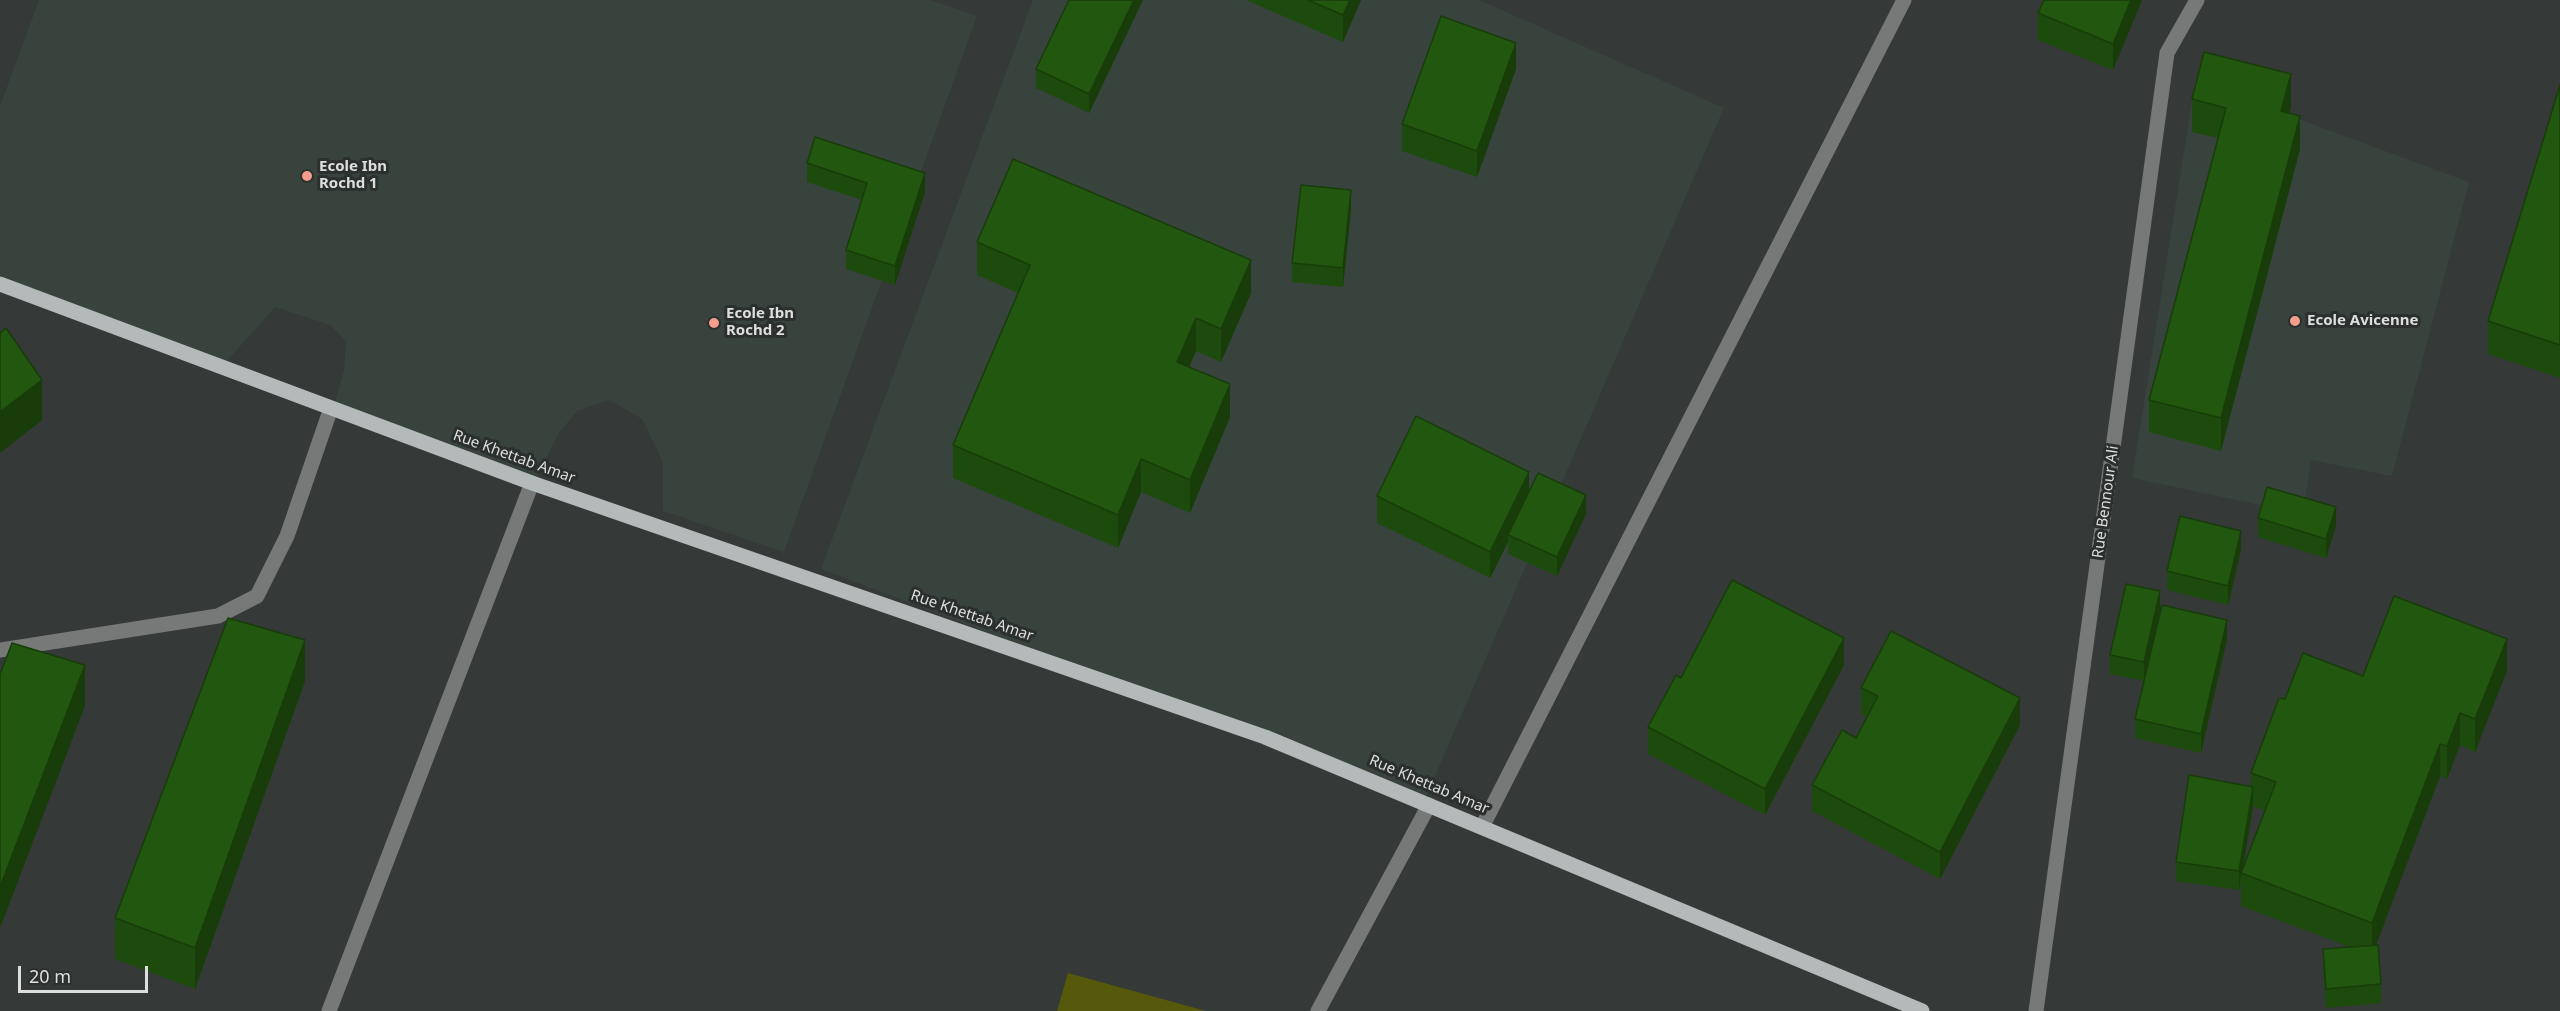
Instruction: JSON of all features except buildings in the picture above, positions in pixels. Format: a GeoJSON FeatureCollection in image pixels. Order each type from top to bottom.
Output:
{"type":"FeatureCollection","features":[{"type":"Feature","properties":{"kind":"main road","name":"Rue Khettab Amar"},"geometry":{"type":"LineString","coordinates":[[0,284],[532,483],[1265,737],[1922,1011]]}},
{"type":"Feature","properties":{"kind":"street"},"geometry":{"type":"LineString","coordinates":[[1482,827],[1904,0]]}},
{"type":"Feature","properties":{"kind":"street","name":"Rue Bennour Ali"},"geometry":{"type":"LineString","coordinates":[[2036,1011],[2167,53],[2197,0]]}},
{"type":"Feature","properties":{"kind":"street"},"geometry":{"type":"LineString","coordinates":[[0,650],[218,616],[257,596],[287,536],[331,408]]}},
{"type":"Feature","properties":{"kind":"street"},"geometry":{"type":"LineString","coordinates":[[329,1011],[532,483]]}},
{"type":"Feature","properties":{"kind":"street"},"geometry":{"type":"LineString","coordinates":[[1318,1011],[1429,805]]}},
{"type":"Feature","properties":{"kind":"shaded area","name":"Ecole Ibn Rochd 1"},"geometry":{"type":"Polygon","coordinates":[[[39,0],[931,0],[977,16],[784,552],[663,511],[663,462],[642,419],[609,400],[577,411],[558,434],[537,476],[505,474],[335,402],[344,370],[346,341],[330,325],[275,307],[226,362],[0,277],[0,106],[39,0]]]}},
{"type":"Feature","properties":{"kind":"shaded area"},"geometry":{"type":"Polygon","coordinates":[[[1033,0],[1479,0],[1724,108],[1425,799],[821,569],[1033,0]]]}},
{"type":"Feature","properties":{"kind":"shaded area","name":"Ecole Avicenne"},"geometry":{"type":"Polygon","coordinates":[[[2196,76],[2279,87],[2277,111],[2469,182],[2392,476],[2311,460],[2303,514],[2132,478],[2196,76]]]}},
{"type":"Feature","properties":{"kind":"shaded area"},"geometry":{"type":"Polygon","coordinates":[[[1068,973],[1206,1011],[1057,1011],[1068,973]]]}},
{"type":"Feature","properties":{"kind":"place","name":"Ecole Ibn Rochd 1"},"geometry":{"type":"Point","coordinates":[307,176]}},
{"type":"Feature","properties":{"kind":"place","name":"Ecole Avicenne"},"geometry":{"type":"Point","coordinates":[2295,321]}},
{"type":"Feature","properties":{"kind":"place","name":"Ecole Ibn Rochd 2"},"geometry":{"type":"Point","coordinates":[714,323]}}]}
